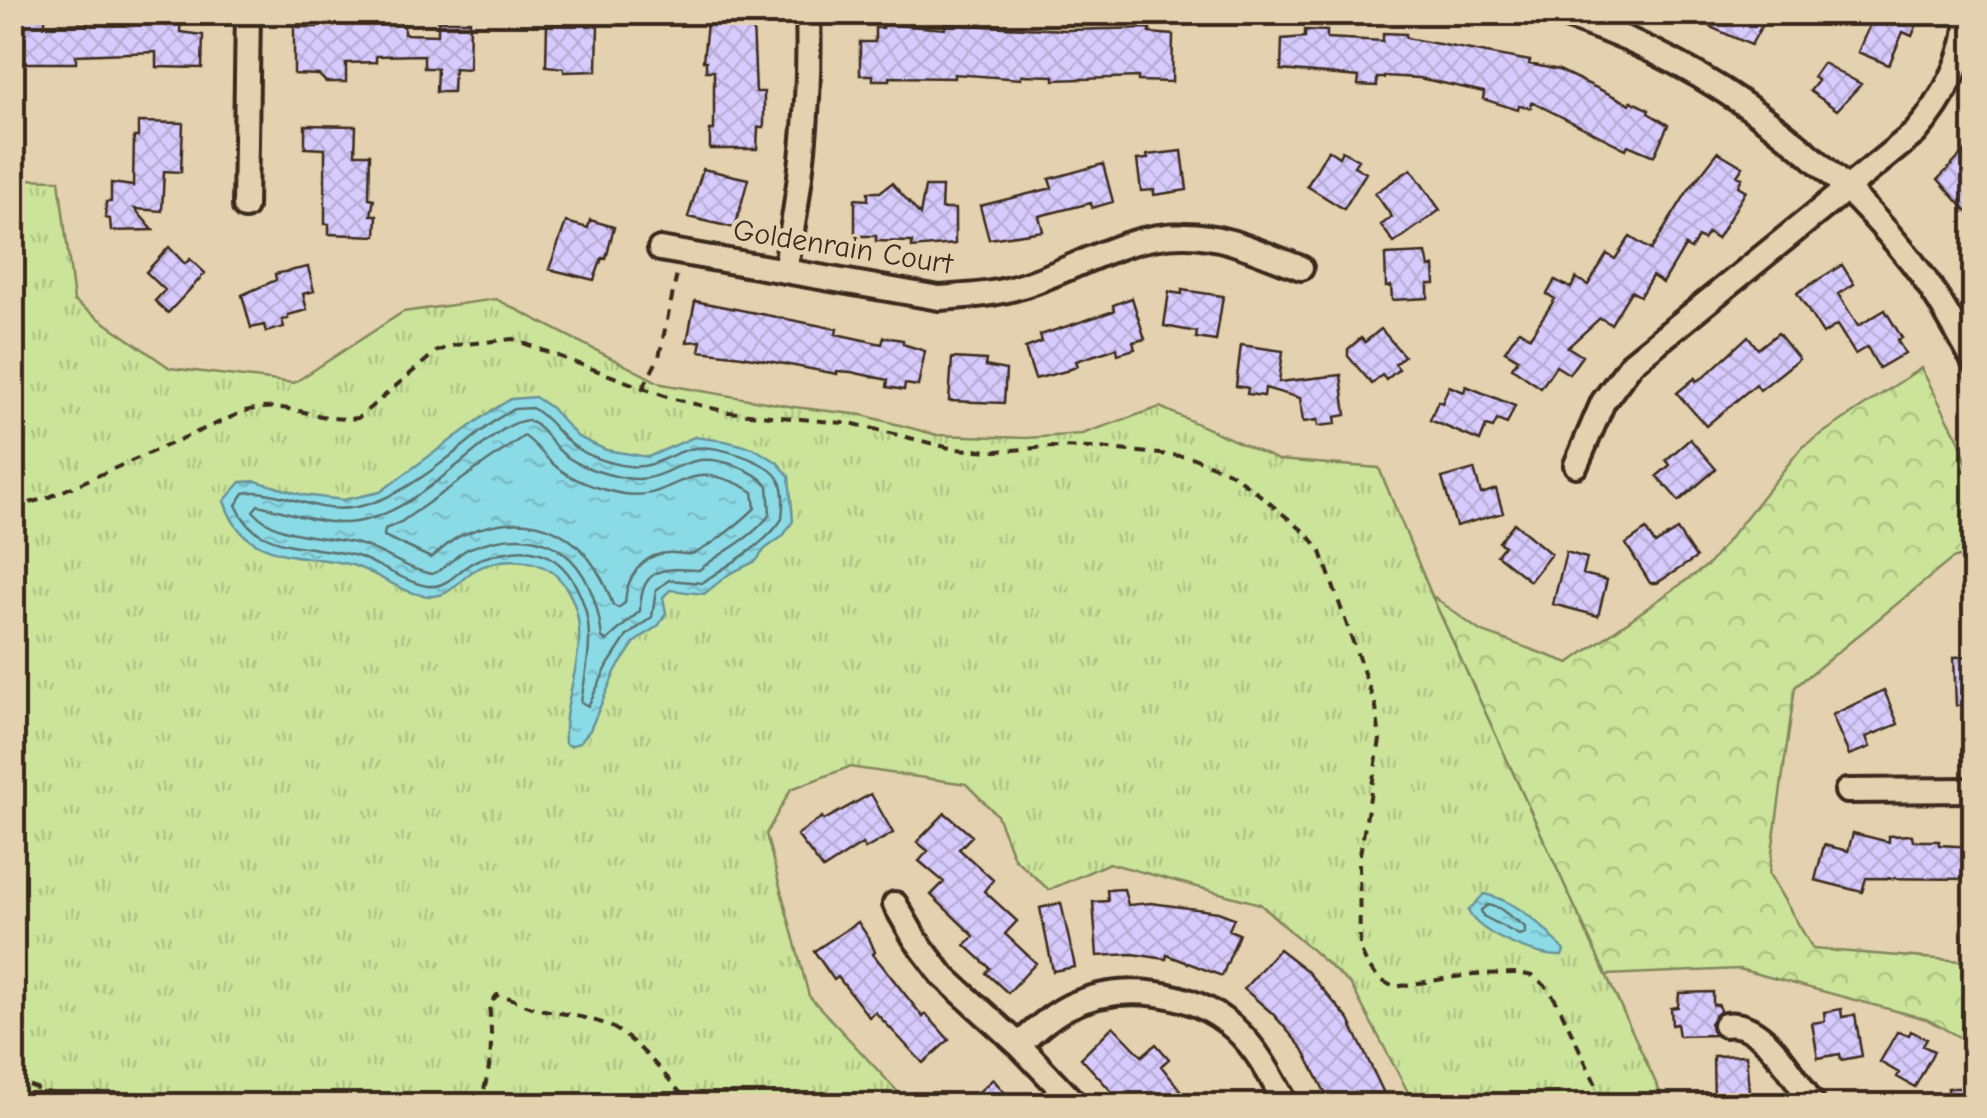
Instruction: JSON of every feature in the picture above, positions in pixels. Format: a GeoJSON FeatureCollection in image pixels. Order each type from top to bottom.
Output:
{"type":"FeatureCollection","features":[{"type":"Feature","properties":{"kind":"street"},"geometry":{"type":"LineString","coordinates":[[245,207],[248,12]]}},
{"type":"Feature","properties":{"kind":"street"},"geometry":{"type":"LineString","coordinates":[[785,270],[807,128],[808,12]]}},
{"type":"Feature","properties":{"kind":"street"},"geometry":{"type":"LineString","coordinates":[[1576,464],[1603,402],[1632,362],[1915,133],[1934,111],[1960,54],[1968,12]]}},
{"type":"Feature","properties":{"kind":"street"},"geometry":{"type":"LineString","coordinates":[[1569,15],[1672,62],[1752,108],[1803,148],[1847,188],[1906,253],[1974,362]]}},
{"type":"Feature","properties":{"kind":"street","name":"Goldenrain Court"},"geometry":{"type":"LineString","coordinates":[[660,249],[939,298],[982,295],[1031,282],[1115,248],[1151,238],[1183,235],[1216,238],[1301,268]]}},
{"type":"Feature","properties":{"kind":"street"},"geometry":{"type":"LineString","coordinates":[[1847,792],[1974,790]]}},
{"type":"Feature","properties":{"kind":"street"},"geometry":{"type":"LineString","coordinates":[[896,904],[942,975],[1019,1045],[1077,1106]]}},
{"type":"Feature","properties":{"kind":"street"},"geometry":{"type":"LineString","coordinates":[[1019,1045],[1045,1022],[1085,1000],[1106,993],[1165,996],[1214,1014],[1234,1028],[1270,1074],[1286,1106]]}},
{"type":"Feature","properties":{"kind":"street"},"geometry":{"type":"LineString","coordinates":[[1725,1025],[1736,1023],[1766,1042],[1814,1106]]}},
{"type":"Feature","properties":{"kind":"path"},"geometry":{"type":"LineString","coordinates":[[643,388],[658,357],[677,275]]}},
{"type":"Feature","properties":{"kind":"path"},"geometry":{"type":"LineString","coordinates":[[12,500],[29,503],[48,498],[245,411],[268,405],[341,420],[358,418],[437,351],[456,345],[513,340],[643,388],[728,412],[854,424],[954,448],[997,451],[1051,447],[1191,457],[1229,472],[1320,549],[1376,707],[1380,740],[1360,860],[1360,949],[1378,979],[1394,986],[1474,974],[1533,976],[1548,988],[1559,1006],[1606,1106]]}},
{"type":"Feature","properties":{"kind":"path"},"geometry":{"type":"LineString","coordinates":[[478,1106],[487,1084],[492,1036],[489,1005],[498,995],[504,995],[524,1006],[615,1029],[692,1106]]}},
{"type":"Feature","properties":{"kind":"path"},"geometry":{"type":"LineString","coordinates":[[12,1080],[83,1106]]}},
{"type":"Feature","properties":{"kind":"green space"},"geometry":{"type":"Polygon","coordinates":[[[13,179],[59,180],[74,301],[170,368],[294,383],[403,312],[496,299],[662,384],[862,415],[937,435],[1026,438],[1082,434],[1160,407],[1278,460],[1379,468],[1432,596],[1666,1105],[1415,1105],[1351,985],[1260,904],[1109,863],[1049,890],[1014,858],[997,815],[966,784],[849,767],[791,789],[766,834],[809,996],[910,1105],[13,1106],[13,179]]]}},
{"type":"Feature","properties":{"kind":"green space"},"geometry":{"type":"Polygon","coordinates":[[[1921,368],[1960,442],[1974,486],[1974,552],[1952,559],[1795,687],[1769,874],[1813,949],[1974,962],[1974,1045],[1926,1019],[1739,969],[1606,975],[1432,596],[1480,631],[1569,663],[1708,565],[1802,447],[1921,368]]]}},
{"type":"Feature","properties":{"kind":"water"},"geometry":{"type":"Polygon","coordinates":[[[535,397],[578,437],[606,450],[648,457],[694,437],[725,441],[753,448],[777,462],[789,476],[793,521],[783,536],[756,561],[729,574],[704,594],[670,590],[663,597],[666,613],[659,625],[635,642],[616,670],[590,730],[579,743],[570,746],[565,743],[565,723],[579,625],[575,605],[557,576],[536,564],[512,560],[475,570],[444,594],[420,595],[352,565],[260,546],[237,527],[224,501],[241,482],[256,481],[303,495],[343,500],[380,492],[491,411],[511,399],[535,397]]]}},
{"type":"Feature","properties":{"kind":"water"},"geometry":{"type":"Polygon","coordinates":[[[1484,894],[1529,916],[1564,951],[1562,956],[1524,949],[1484,928],[1468,911],[1484,894]]]}},
{"type":"Feature","properties":{"kind":"building"},"geometry":{"type":"Polygon","coordinates":[[[1718,12],[1769,12],[1751,45],[1710,27],[1718,12]]]}},
{"type":"Feature","properties":{"kind":"building"},"geometry":{"type":"Polygon","coordinates":[[[1875,12],[1922,12],[1912,36],[1903,32],[1889,65],[1858,52],[1875,12]]]}},
{"type":"Feature","properties":{"kind":"building"},"geometry":{"type":"Polygon","coordinates":[[[22,13],[45,13],[45,23],[87,24],[87,16],[181,15],[180,32],[203,35],[202,68],[156,67],[156,52],[76,55],[76,63],[21,63],[22,13]]]}},
{"type":"Feature","properties":{"kind":"building"},"geometry":{"type":"Polygon","coordinates":[[[360,16],[404,22],[404,34],[438,35],[438,21],[470,21],[469,69],[454,68],[453,92],[436,92],[437,68],[424,68],[424,55],[376,56],[376,62],[346,63],[346,82],[326,82],[319,75],[294,74],[294,27],[360,24],[360,16]]]}},
{"type":"Feature","properties":{"kind":"building"},"geometry":{"type":"Polygon","coordinates":[[[547,22],[598,24],[597,71],[564,72],[564,68],[546,66],[547,22]]]}},
{"type":"Feature","properties":{"kind":"building"},"geometry":{"type":"Polygon","coordinates":[[[707,23],[753,23],[756,92],[764,92],[764,127],[758,127],[757,149],[710,149],[710,130],[714,130],[714,71],[706,71],[703,61],[707,23]]]}},
{"type":"Feature","properties":{"kind":"building"},"geometry":{"type":"Polygon","coordinates":[[[883,24],[945,29],[945,24],[1065,30],[1150,28],[1150,33],[1173,35],[1172,82],[1138,81],[1138,77],[1054,80],[1054,76],[1021,75],[1021,79],[954,74],[954,78],[873,80],[873,75],[860,75],[860,42],[875,42],[875,28],[883,28],[883,24]]]}},
{"type":"Feature","properties":{"kind":"building"},"geometry":{"type":"Polygon","coordinates":[[[1305,30],[1327,31],[1327,38],[1383,41],[1383,33],[1406,34],[1406,38],[1530,61],[1529,64],[1559,70],[1630,104],[1631,101],[1668,125],[1654,156],[1628,145],[1626,149],[1532,102],[1531,108],[1519,106],[1518,110],[1483,99],[1484,92],[1419,78],[1384,76],[1377,78],[1377,86],[1358,85],[1359,77],[1281,70],[1282,39],[1305,37],[1305,30]]]}},
{"type":"Feature","properties":{"kind":"building"},"geometry":{"type":"Polygon","coordinates":[[[1823,63],[1861,84],[1837,110],[1810,91],[1818,81],[1813,77],[1823,63]]]}},
{"type":"Feature","properties":{"kind":"building"},"geometry":{"type":"Polygon","coordinates":[[[138,122],[183,123],[181,172],[164,171],[162,211],[135,209],[153,230],[111,231],[110,219],[105,218],[106,202],[111,202],[111,183],[133,186],[138,122]]]}},
{"type":"Feature","properties":{"kind":"building"},"geometry":{"type":"Polygon","coordinates":[[[305,125],[356,126],[355,154],[370,154],[369,198],[374,199],[371,215],[377,215],[376,236],[329,234],[329,224],[325,224],[325,149],[305,148],[305,125]]]}},
{"type":"Feature","properties":{"kind":"building"},"geometry":{"type":"Polygon","coordinates":[[[1974,142],[1974,220],[1938,179],[1974,142]]]}},
{"type":"Feature","properties":{"kind":"building"},"geometry":{"type":"Polygon","coordinates":[[[1328,150],[1339,157],[1342,151],[1358,160],[1354,166],[1366,173],[1344,209],[1307,186],[1328,150]]]}},
{"type":"Feature","properties":{"kind":"building"},"geometry":{"type":"Polygon","coordinates":[[[1182,151],[1187,190],[1154,195],[1154,190],[1141,191],[1137,160],[1182,151]]]}},
{"type":"Feature","properties":{"kind":"building"},"geometry":{"type":"Polygon","coordinates":[[[1718,152],[1743,167],[1737,176],[1742,178],[1738,186],[1746,191],[1717,239],[1708,233],[1703,240],[1698,237],[1691,249],[1685,246],[1663,283],[1652,276],[1640,296],[1631,291],[1611,324],[1600,318],[1568,347],[1582,356],[1569,374],[1556,366],[1541,388],[1512,368],[1518,359],[1505,351],[1519,330],[1530,337],[1555,299],[1547,294],[1555,280],[1571,288],[1576,278],[1588,285],[1607,254],[1615,259],[1630,237],[1651,250],[1687,192],[1718,152]]]}},
{"type":"Feature","properties":{"kind":"building"},"geometry":{"type":"Polygon","coordinates":[[[1103,164],[1113,202],[1092,208],[1091,203],[1039,216],[1043,231],[989,239],[980,206],[1052,188],[1049,179],[1103,164]]]}},
{"type":"Feature","properties":{"kind":"building"},"geometry":{"type":"Polygon","coordinates":[[[703,169],[748,179],[735,228],[688,217],[703,169]]]}},
{"type":"Feature","properties":{"kind":"building"},"geometry":{"type":"Polygon","coordinates":[[[1411,169],[1440,210],[1394,243],[1381,225],[1392,217],[1375,193],[1411,169]]]}},
{"type":"Feature","properties":{"kind":"building"},"geometry":{"type":"Polygon","coordinates":[[[892,183],[920,215],[925,187],[942,187],[941,209],[955,209],[955,244],[912,248],[912,242],[855,236],[855,199],[868,200],[868,192],[880,192],[892,183]]]}},
{"type":"Feature","properties":{"kind":"building"},"geometry":{"type":"Polygon","coordinates":[[[590,220],[614,227],[606,259],[602,258],[594,280],[549,269],[566,222],[588,228],[590,220]]]}},
{"type":"Feature","properties":{"kind":"building"},"geometry":{"type":"Polygon","coordinates":[[[169,247],[185,264],[190,259],[205,273],[168,313],[155,301],[165,290],[146,272],[169,247]]]}},
{"type":"Feature","properties":{"kind":"building"},"geometry":{"type":"Polygon","coordinates":[[[1426,253],[1429,267],[1434,266],[1435,284],[1428,284],[1428,298],[1392,300],[1391,286],[1386,287],[1385,255],[1426,253]]]}},
{"type":"Feature","properties":{"kind":"building"},"geometry":{"type":"Polygon","coordinates":[[[1842,265],[1854,284],[1838,294],[1858,326],[1885,310],[1902,338],[1897,340],[1905,353],[1879,368],[1867,347],[1855,354],[1837,325],[1823,334],[1797,293],[1842,265]]]}},
{"type":"Feature","properties":{"kind":"building"},"geometry":{"type":"Polygon","coordinates":[[[308,267],[314,291],[303,294],[307,310],[288,315],[288,319],[282,320],[284,327],[266,332],[264,325],[251,328],[242,295],[276,280],[275,274],[308,267]]]}},
{"type":"Feature","properties":{"kind":"building"},"geometry":{"type":"Polygon","coordinates":[[[1182,290],[1223,296],[1216,341],[1196,338],[1197,332],[1164,326],[1169,292],[1182,294],[1182,290]]]}},
{"type":"Feature","properties":{"kind":"building"},"geometry":{"type":"Polygon","coordinates":[[[1132,298],[1145,339],[1133,342],[1135,349],[1118,354],[1117,348],[1076,361],[1078,366],[1066,371],[1035,379],[1025,348],[1042,342],[1040,335],[1114,311],[1113,305],[1132,298]]]}},
{"type":"Feature","properties":{"kind":"building"},"geometry":{"type":"Polygon","coordinates":[[[695,301],[837,329],[836,334],[882,344],[884,337],[903,340],[903,344],[925,351],[918,386],[905,384],[904,390],[887,387],[888,380],[851,372],[837,374],[699,351],[701,341],[687,342],[695,301]]]}},
{"type":"Feature","properties":{"kind":"building"},"geometry":{"type":"Polygon","coordinates":[[[1381,329],[1404,356],[1395,364],[1399,369],[1386,380],[1382,375],[1372,384],[1348,356],[1348,349],[1381,329]]]}},
{"type":"Feature","properties":{"kind":"building"},"geometry":{"type":"Polygon","coordinates":[[[1778,333],[1799,359],[1760,390],[1756,384],[1706,426],[1677,393],[1695,378],[1696,381],[1704,377],[1748,336],[1758,349],[1778,333]]]}},
{"type":"Feature","properties":{"kind":"building"},"geometry":{"type":"Polygon","coordinates":[[[1241,345],[1283,351],[1279,382],[1341,375],[1346,415],[1335,417],[1336,424],[1318,426],[1317,420],[1303,422],[1300,398],[1265,388],[1264,396],[1247,394],[1248,388],[1236,386],[1241,345]]]}},
{"type":"Feature","properties":{"kind":"building"},"geometry":{"type":"Polygon","coordinates":[[[952,358],[986,360],[985,366],[1006,370],[1004,403],[949,401],[952,358]]]}},
{"type":"Feature","properties":{"kind":"building"},"geometry":{"type":"Polygon","coordinates":[[[1449,386],[1464,392],[1466,386],[1515,406],[1507,424],[1497,420],[1493,428],[1486,426],[1480,441],[1430,420],[1449,386]]]}},
{"type":"Feature","properties":{"kind":"building"},"geometry":{"type":"Polygon","coordinates":[[[1690,439],[1716,469],[1679,501],[1657,476],[1670,465],[1666,460],[1690,439]]]}},
{"type":"Feature","properties":{"kind":"building"},"geometry":{"type":"Polygon","coordinates":[[[1474,469],[1481,494],[1496,489],[1503,513],[1456,526],[1442,478],[1474,469]]]}},
{"type":"Feature","properties":{"kind":"building"},"geometry":{"type":"Polygon","coordinates":[[[1514,523],[1551,554],[1530,581],[1497,555],[1504,546],[1499,542],[1514,523]]]}},
{"type":"Feature","properties":{"kind":"building"},"geometry":{"type":"Polygon","coordinates":[[[1646,530],[1655,544],[1677,530],[1696,558],[1657,583],[1650,583],[1626,544],[1646,530]]]}},
{"type":"Feature","properties":{"kind":"building"},"geometry":{"type":"Polygon","coordinates":[[[1566,552],[1587,558],[1583,574],[1607,580],[1598,616],[1553,604],[1566,552]]]}},
{"type":"Feature","properties":{"kind":"building"},"geometry":{"type":"Polygon","coordinates":[[[1974,656],[1974,705],[1956,706],[1954,657],[1974,656]]]}},
{"type":"Feature","properties":{"kind":"building"},"geometry":{"type":"Polygon","coordinates":[[[1884,690],[1898,724],[1866,737],[1870,747],[1849,755],[1832,715],[1884,690]]]}},
{"type":"Feature","properties":{"kind":"building"},"geometry":{"type":"Polygon","coordinates":[[[871,794],[893,833],[865,849],[862,844],[823,869],[797,835],[822,817],[824,820],[871,794]]]}},
{"type":"Feature","properties":{"kind":"building"},"geometry":{"type":"Polygon","coordinates":[[[945,813],[972,836],[959,849],[993,880],[984,891],[1017,921],[1005,934],[1036,963],[1008,993],[986,973],[990,968],[965,945],[974,936],[931,895],[944,882],[919,861],[928,851],[917,842],[945,813]]]}},
{"type":"Feature","properties":{"kind":"building"},"geometry":{"type":"Polygon","coordinates":[[[1853,833],[1889,842],[1889,836],[1912,835],[1913,841],[1974,847],[1974,879],[1866,878],[1862,892],[1815,880],[1824,845],[1848,851],[1853,833]]]}},
{"type":"Feature","properties":{"kind":"building"},"geometry":{"type":"Polygon","coordinates":[[[1124,889],[1128,905],[1151,903],[1218,912],[1234,918],[1229,930],[1239,934],[1222,976],[1167,955],[1166,959],[1133,954],[1097,956],[1093,902],[1108,901],[1107,890],[1124,889]]]}},
{"type":"Feature","properties":{"kind":"building"},"geometry":{"type":"Polygon","coordinates":[[[1061,903],[1075,967],[1053,971],[1040,908],[1061,903]]]}},
{"type":"Feature","properties":{"kind":"building"},"geometry":{"type":"Polygon","coordinates":[[[858,922],[870,940],[873,954],[923,1017],[926,1014],[949,1040],[923,1063],[875,1012],[869,1017],[838,977],[834,980],[814,951],[858,922]]]}},
{"type":"Feature","properties":{"kind":"building"},"geometry":{"type":"Polygon","coordinates":[[[1279,949],[1306,970],[1349,1020],[1390,1106],[1332,1106],[1303,1049],[1273,1014],[1244,989],[1279,949]]]}},
{"type":"Feature","properties":{"kind":"building"},"geometry":{"type":"Polygon","coordinates":[[[1713,992],[1713,1005],[1719,1005],[1720,1011],[1710,1023],[1715,1035],[1679,1036],[1677,1024],[1672,1025],[1671,1008],[1678,1007],[1679,993],[1713,992]]]}},
{"type":"Feature","properties":{"kind":"building"},"geometry":{"type":"Polygon","coordinates":[[[1841,1009],[1842,1017],[1855,1015],[1862,1056],[1841,1060],[1840,1054],[1818,1058],[1812,1023],[1825,1021],[1824,1012],[1841,1009]]]}},
{"type":"Feature","properties":{"kind":"building"},"geometry":{"type":"Polygon","coordinates":[[[1113,1026],[1142,1056],[1156,1044],[1169,1059],[1161,1066],[1193,1106],[1150,1106],[1146,1101],[1140,1106],[1125,1106],[1081,1058],[1113,1026]]]}},
{"type":"Feature","properties":{"kind":"building"},"geometry":{"type":"Polygon","coordinates":[[[1911,1031],[1927,1039],[1923,1046],[1934,1051],[1915,1087],[1880,1062],[1897,1032],[1909,1035],[1911,1031]]]}},
{"type":"Feature","properties":{"kind":"building"},"geometry":{"type":"Polygon","coordinates":[[[1746,1055],[1750,1102],[1714,1103],[1713,1056],[1746,1055]]]}},
{"type":"Feature","properties":{"kind":"building"},"geometry":{"type":"Polygon","coordinates":[[[993,1079],[1016,1106],[963,1106],[993,1079]]]}},
{"type":"Feature","properties":{"kind":"building"},"geometry":{"type":"Polygon","coordinates":[[[1948,1088],[1974,1088],[1974,1106],[1949,1106],[1948,1088]]]}}]}
